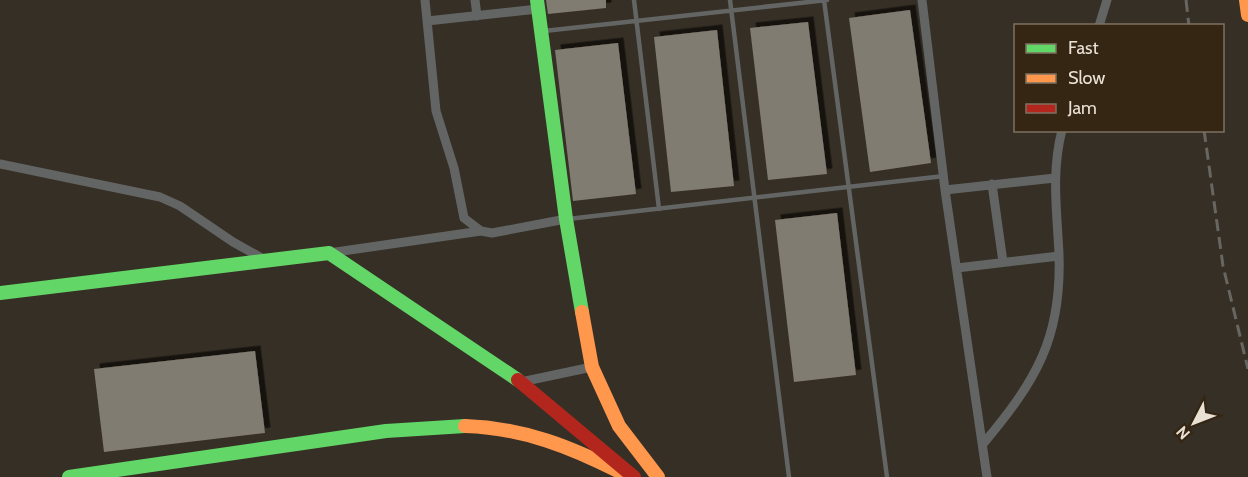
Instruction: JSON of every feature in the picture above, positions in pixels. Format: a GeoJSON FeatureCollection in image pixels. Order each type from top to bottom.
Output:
{"type":"FeatureCollection","features":[{"type":"Feature","properties":{"kind":"street"},"geometry":{"type":"LineString","coordinates":[[425,0],[438,125],[454,168],[460,208],[471,226],[481,231]]}},
{"type":"Feature","properties":{"kind":"street"},"geometry":{"type":"LineString","coordinates":[[475,0],[477,16]]}},
{"type":"Feature","properties":{"kind":"street"},"geometry":{"type":"LineString","coordinates":[[922,0],[945,190],[987,477]]}},
{"type":"Feature","properties":{"kind":"street"},"geometry":{"type":"LineString","coordinates":[[1100,24],[1107,0]]}},
{"type":"Feature","properties":{"kind":"street"},"geometry":{"type":"LineString","coordinates":[[1246,0],[1248,15]]}},
{"type":"Feature","properties":{"kind":"street"},"geometry":{"type":"LineString","coordinates":[[427,21],[477,16],[537,4],[566,219],[592,367],[619,426],[658,477]]}},
{"type":"Feature","properties":{"kind":"street"},"geometry":{"type":"LineString","coordinates":[[983,444],[1014,406],[1049,342],[1059,298],[1055,159],[1062,132]]}},
{"type":"Feature","properties":{"kind":"street"},"geometry":{"type":"LineString","coordinates":[[0,164],[160,197],[180,206],[233,242],[269,262]]}},
{"type":"Feature","properties":{"kind":"street"},"geometry":{"type":"LineString","coordinates":[[945,190],[1055,178]]}},
{"type":"Feature","properties":{"kind":"street"},"geometry":{"type":"LineString","coordinates":[[992,184],[1003,262]]}},
{"type":"Feature","properties":{"kind":"street"},"geometry":{"type":"LineString","coordinates":[[0,293],[269,262],[481,231],[505,232],[566,219]]}},
{"type":"Feature","properties":{"kind":"street"},"geometry":{"type":"LineString","coordinates":[[329,253],[409,309],[457,337],[521,382],[634,477]]}},
{"type":"Feature","properties":{"kind":"street"},"geometry":{"type":"LineString","coordinates":[[957,268],[1059,256]]}},
{"type":"Feature","properties":{"kind":"street"},"geometry":{"type":"LineString","coordinates":[[521,382],[592,367]]}},
{"type":"Feature","properties":{"kind":"street"},"geometry":{"type":"LineString","coordinates":[[69,477],[367,434],[465,426],[508,429],[542,437],[578,451],[629,477]]}},
{"type":"Feature","properties":{"kind":"lane"},"geometry":{"type":"LineString","coordinates":[[634,0],[659,208]]}},
{"type":"Feature","properties":{"kind":"lane"},"geometry":{"type":"LineString","coordinates":[[730,0],[789,477]]}},
{"type":"Feature","properties":{"kind":"lane"},"geometry":{"type":"LineString","coordinates":[[541,31],[825,0],[887,477]]}},
{"type":"Feature","properties":{"kind":"lane"},"geometry":{"type":"LineString","coordinates":[[566,219],[944,176]]}},
{"type":"Feature","properties":{"kind":"building"},"geometry":{"type":"Polygon","coordinates":[[[546,0],[606,0],[606,8],[548,14],[546,0]]]}},
{"type":"Feature","properties":{"kind":"building"},"geometry":{"type":"Polygon","coordinates":[[[910,10],[931,163],[870,172],[849,18],[910,10]]]}},
{"type":"Feature","properties":{"kind":"building"},"geometry":{"type":"Polygon","coordinates":[[[808,22],[827,174],[768,180],[750,28],[808,22]]]}},
{"type":"Feature","properties":{"kind":"building"},"geometry":{"type":"Polygon","coordinates":[[[717,30],[734,186],[671,192],[654,37],[717,30]]]}},
{"type":"Feature","properties":{"kind":"building"},"geometry":{"type":"Polygon","coordinates":[[[618,43],[636,194],[573,201],[555,50],[618,43]]]}},
{"type":"Feature","properties":{"kind":"building"},"geometry":{"type":"Polygon","coordinates":[[[837,213],[856,375],[794,382],[775,220],[837,213]]]}},
{"type":"Feature","properties":{"kind":"building"},"geometry":{"type":"Polygon","coordinates":[[[255,351],[265,433],[104,452],[94,369],[255,351]]]}},
{"type":"Feature","properties":{"kind":"railway"},"geometry":{"type":"LineString","coordinates":[[1186,0],[1189,24]]}},
{"type":"Feature","properties":{"kind":"railway"},"geometry":{"type":"LineString","coordinates":[[1204,132],[1223,266],[1248,369]]}},
{"type":"Feature","properties":{"kind":"traffic: fast"},"geometry":{"type":"LineString","coordinates":[[537,0],[566,219],[582,312]]}},
{"type":"Feature","properties":{"kind":"traffic: fast"},"geometry":{"type":"LineString","coordinates":[[0,293],[329,253],[518,380]]}},
{"type":"Feature","properties":{"kind":"traffic: fast"},"geometry":{"type":"LineString","coordinates":[[69,477],[386,431],[465,426]]}},
{"type":"Feature","properties":{"kind":"traffic: slow"},"geometry":{"type":"LineString","coordinates":[[1246,0],[1248,15]]}},
{"type":"Feature","properties":{"kind":"traffic: slow"},"geometry":{"type":"LineString","coordinates":[[582,312],[592,367],[619,426],[658,477]]}},
{"type":"Feature","properties":{"kind":"traffic: slow"},"geometry":{"type":"LineString","coordinates":[[465,426],[507,431],[546,440],[622,473]]}},
{"type":"Feature","properties":{"kind":"traffic: jam"},"geometry":{"type":"LineString","coordinates":[[518,380],[634,477]]}}]}
